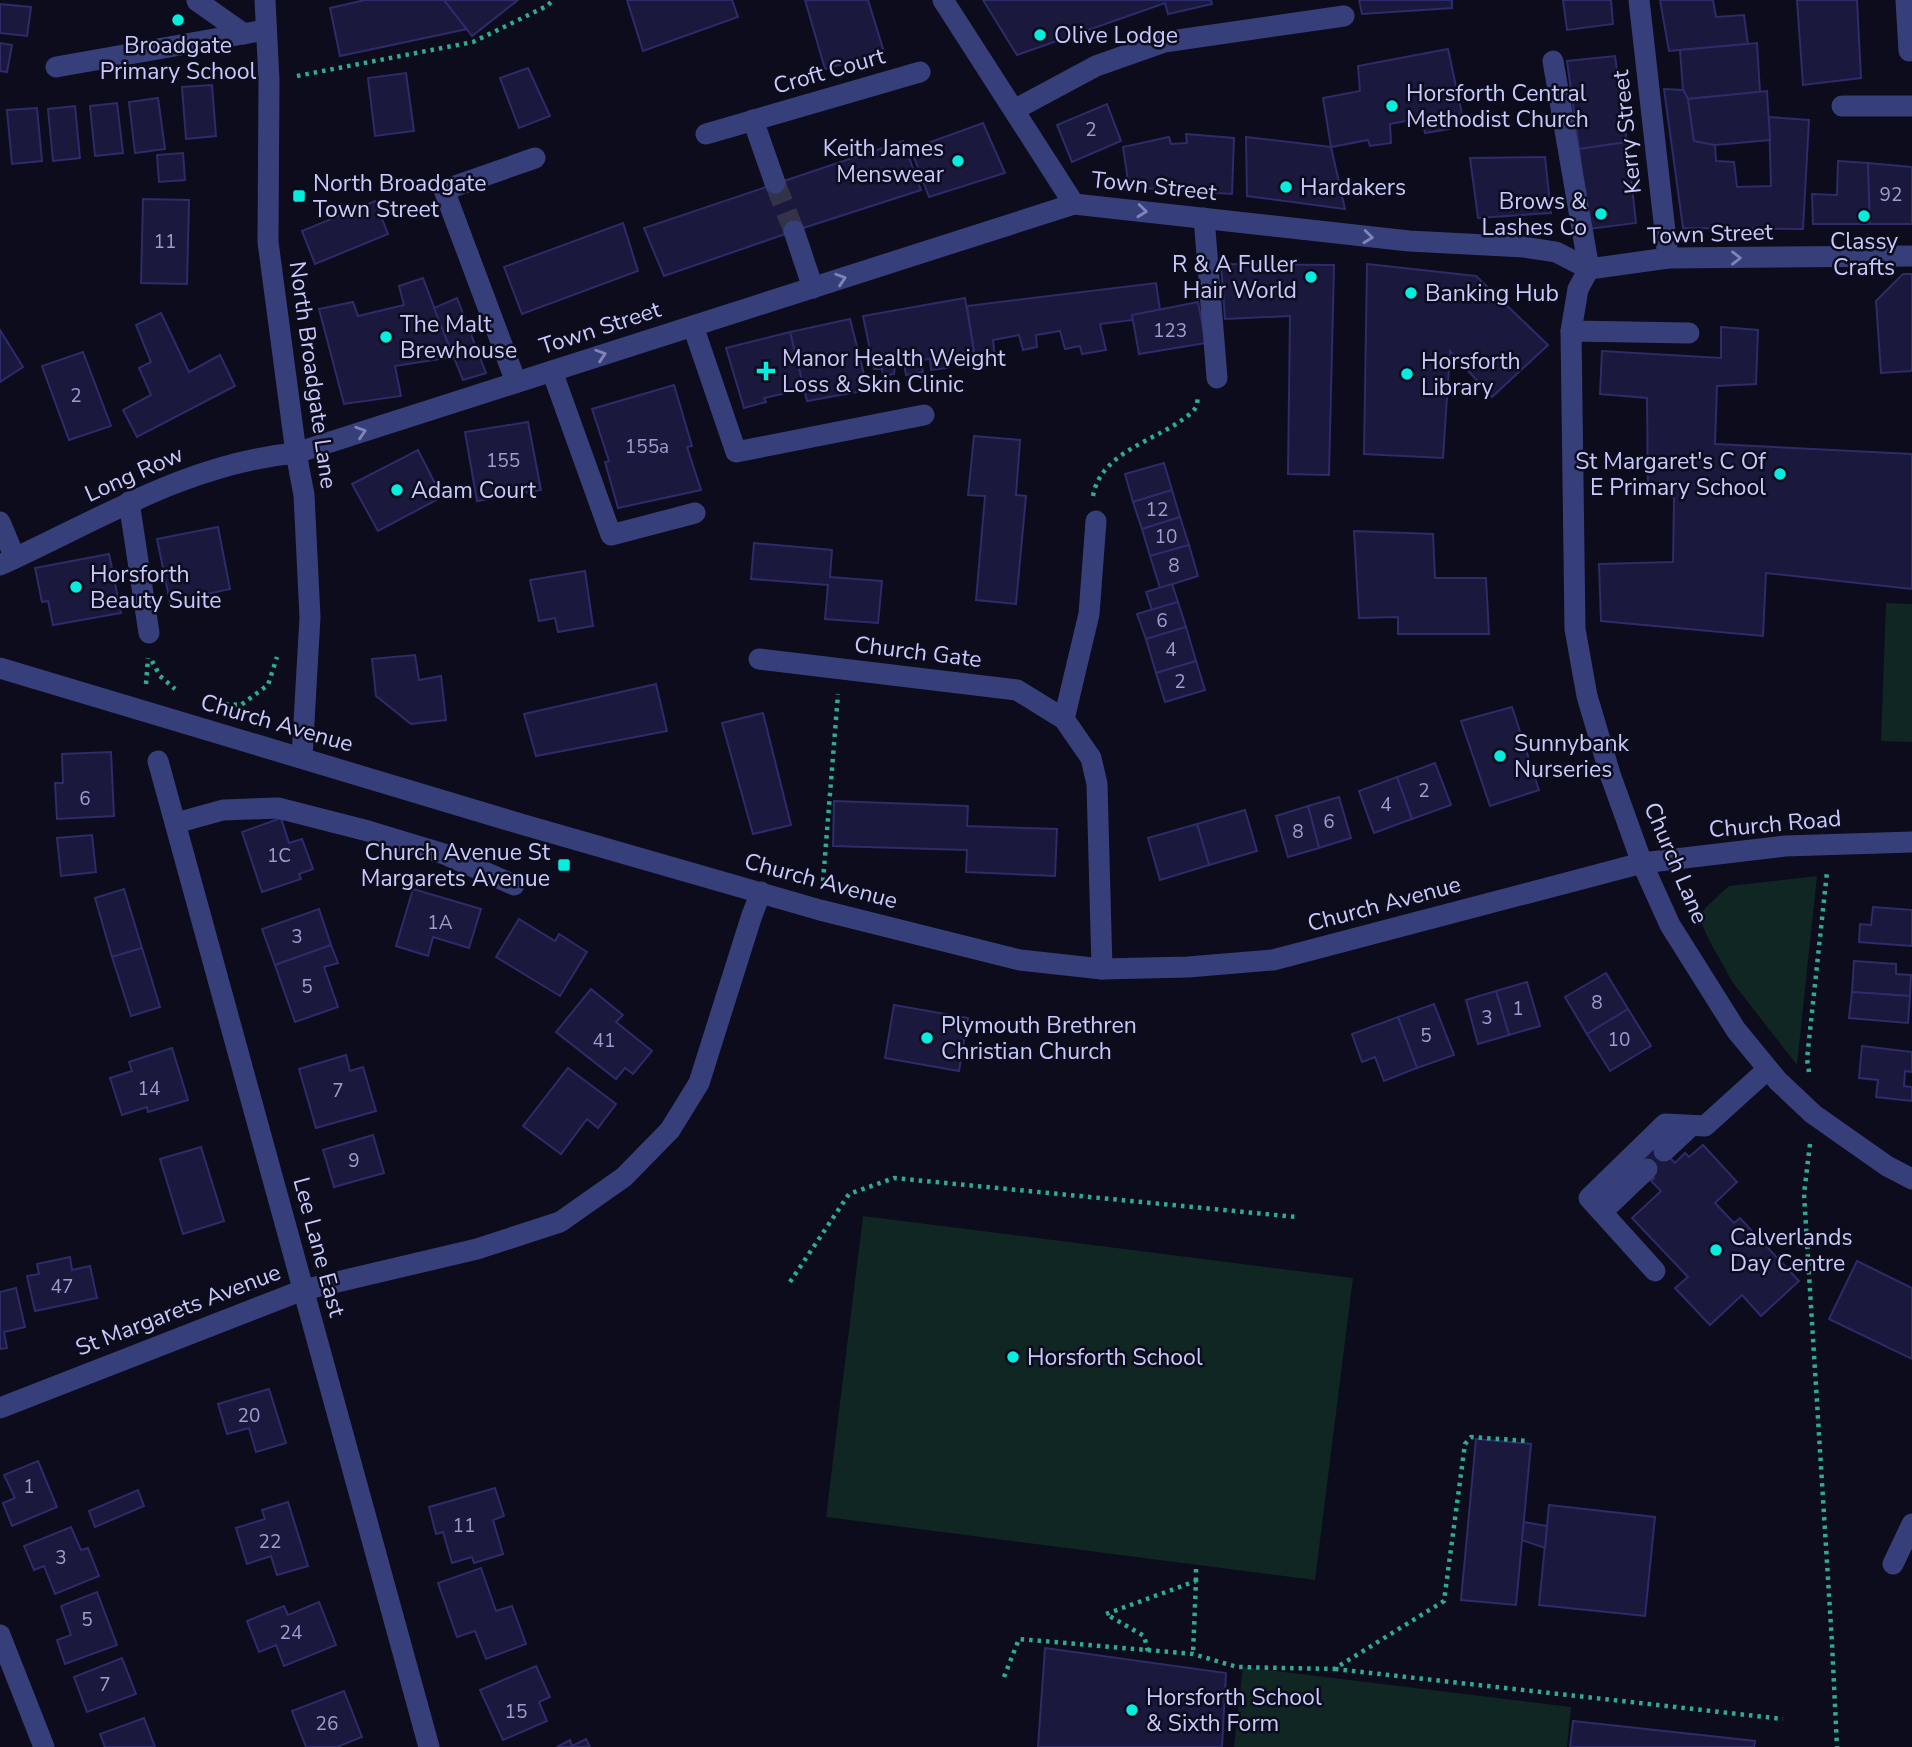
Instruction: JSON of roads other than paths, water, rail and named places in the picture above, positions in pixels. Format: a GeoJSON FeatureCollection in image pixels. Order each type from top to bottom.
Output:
{"type":"FeatureCollection","features":[{"type":"Feature","properties":{"kind":"street","name":"North Broadgate Lane"},"geometry":{"type":"LineString","coordinates":[[265,0],[269,81],[268,242],[304,495],[310,617],[302,757]]}},
{"type":"Feature","properties":{"kind":"street"},"geometry":{"type":"LineString","coordinates":[[943,0],[1074,204]]}},
{"type":"Feature","properties":{"kind":"street","name":"Kerry Street"},"geometry":{"type":"LineString","coordinates":[[1639,0],[1668,258]]}},
{"type":"Feature","properties":{"kind":"street"},"geometry":{"type":"LineString","coordinates":[[1906,0],[1909,51]]}},
{"type":"Feature","properties":{"kind":"street"},"geometry":{"type":"LineString","coordinates":[[197,1],[244,34]]}},
{"type":"Feature","properties":{"kind":"street"},"geometry":{"type":"LineString","coordinates":[[1014,110],[1096,66],[1164,42],[1344,16]]}},
{"type":"Feature","properties":{"kind":"street"},"geometry":{"type":"LineString","coordinates":[[57,67],[265,30]]}},
{"type":"Feature","properties":{"kind":"street"},"geometry":{"type":"LineString","coordinates":[[1553,61],[1589,269]]}},
{"type":"Feature","properties":{"kind":"street","name":"Croft Court"},"geometry":{"type":"LineString","coordinates":[[706,134],[920,72]]}},
{"type":"Feature","properties":{"kind":"street"},"geometry":{"type":"LineString","coordinates":[[1842,106],[1912,106]]}},
{"type":"Feature","properties":{"kind":"street","name":"Croft Court"},"geometry":{"type":"LineString","coordinates":[[753,120],[775,183]]}},
{"type":"Feature","properties":{"kind":"street"},"geometry":{"type":"LineString","coordinates":[[516,382],[444,190],[536,158]]}},
{"type":"Feature","properties":{"kind":"street","name":"Town Street"},"geometry":{"type":"LineString","coordinates":[[296,453],[1074,204],[1409,241],[1524,247],[1556,252],[1589,269],[1668,258],[1912,256]]}},
{"type":"Feature","properties":{"kind":"street"},"geometry":{"type":"LineString","coordinates":[[1204,218],[1217,378]]}},
{"type":"Feature","properties":{"kind":"street"},"geometry":{"type":"LineString","coordinates":[[794,231],[813,288]]}},
{"type":"Feature","properties":{"kind":"street","name":"Church Lane"},"geometry":{"type":"LineString","coordinates":[[1589,269],[1578,289],[1571,331],[1575,629],[1587,696],[1610,774],[1642,863],[1670,925],[1736,1030],[1768,1069],[1813,1114],[1887,1166],[1912,1180]]}},
{"type":"Feature","properties":{"kind":"street"},"geometry":{"type":"LineString","coordinates":[[692,326],[736,453],[923,415]]}},
{"type":"Feature","properties":{"kind":"street"},"geometry":{"type":"LineString","coordinates":[[1571,331],[1689,333]]}},
{"type":"Feature","properties":{"kind":"street"},"geometry":{"type":"LineString","coordinates":[[552,371],[611,535],[695,513]]}},
{"type":"Feature","properties":{"kind":"street","name":"Long Row"},"geometry":{"type":"LineString","coordinates":[[7,562],[130,502],[209,470],[269,455],[296,453]]}},
{"type":"Feature","properties":{"kind":"street"},"geometry":{"type":"LineString","coordinates":[[130,502],[149,633]]}},
{"type":"Feature","properties":{"kind":"street"},"geometry":{"type":"LineString","coordinates":[[1064,719],[1089,614],[1096,521]]}},
{"type":"Feature","properties":{"kind":"street"},"geometry":{"type":"LineString","coordinates":[[0,522],[7,562]]}},
{"type":"Feature","properties":{"kind":"street","name":"Church Gate"},"geometry":{"type":"LineString","coordinates":[[759,659],[1017,690],[1064,719],[1091,758],[1097,784],[1102,969]]}},
{"type":"Feature","properties":{"kind":"street","name":"Church Avenue"},"geometry":{"type":"LineString","coordinates":[[0,668],[521,824],[820,910],[1020,960],[1102,969],[1188,967],[1273,960],[1642,863]]}},
{"type":"Feature","properties":{"kind":"street","name":"Lee Lane East"},"geometry":{"type":"LineString","coordinates":[[158,761],[429,1747]]}},
{"type":"Feature","properties":{"kind":"street"},"geometry":{"type":"LineString","coordinates":[[176,823],[223,810],[278,808],[369,831],[444,855],[514,885]]}},
{"type":"Feature","properties":{"kind":"street","name":"Church Road"},"geometry":{"type":"LineString","coordinates":[[1642,863],[1785,846],[1912,842]]}},
{"type":"Feature","properties":{"kind":"street","name":"St Margarets Avenue"},"geometry":{"type":"LineString","coordinates":[[0,1408],[303,1290],[477,1250],[559,1223],[624,1177],[670,1130],[699,1083],[761,892]]}},
{"type":"Feature","properties":{"kind":"street"},"geometry":{"type":"LineString","coordinates":[[1655,1270],[1589,1198],[1665,1124],[1706,1126],[1768,1069]]}},
{"type":"Feature","properties":{"kind":"street"},"geometry":{"type":"LineString","coordinates":[[1664,1151],[1691,1126]]}},
{"type":"Feature","properties":{"kind":"street"},"geometry":{"type":"LineString","coordinates":[[1602,1212],[1647,1169]]}},
{"type":"Feature","properties":{"kind":"street"},"geometry":{"type":"LineString","coordinates":[[1893,1564],[1912,1524]]}},
{"type":"Feature","properties":{"kind":"street"},"geometry":{"type":"LineString","coordinates":[[0,1635],[44,1747]]}},
{"type":"Feature","properties":{"kind":"tunnel"},"geometry":{"type":"LineString","coordinates":[[775,183],[794,231]]}},
{"type":"Feature","properties":{"kind":"place","name":"Broadgate Primary School"},"geometry":{"type":"Point","coordinates":[178,20]}},
{"type":"Feature","properties":{"kind":"place","name":"Olive Lodge"},"geometry":{"type":"Point","coordinates":[1040,35]}},
{"type":"Feature","properties":{"kind":"place","name":"Horsforth Central Methodist Church"},"geometry":{"type":"Point","coordinates":[1392,106]}},
{"type":"Feature","properties":{"kind":"place","name":"Keith James Menswear"},"geometry":{"type":"Point","coordinates":[958,161]}},
{"type":"Feature","properties":{"kind":"place","name":"Hardakers"},"geometry":{"type":"Point","coordinates":[1286,187]}},
{"type":"Feature","properties":{"kind":"place","name":"North Broadgate Town Street"},"geometry":{"type":"Point","coordinates":[299,196]}},
{"type":"Feature","properties":{"kind":"place","name":"Brows & Lashes Co"},"geometry":{"type":"Point","coordinates":[1601,214]}},
{"type":"Feature","properties":{"kind":"place","name":"Classy Crafts"},"geometry":{"type":"Point","coordinates":[1864,216]}},
{"type":"Feature","properties":{"kind":"place","name":"R & A Fuller Hair World"},"geometry":{"type":"Point","coordinates":[1311,277]}},
{"type":"Feature","properties":{"kind":"place","name":"Banking Hub"},"geometry":{"type":"Point","coordinates":[1411,293]}},
{"type":"Feature","properties":{"kind":"place","name":"The Malt Brewhouse"},"geometry":{"type":"Point","coordinates":[386,337]}},
{"type":"Feature","properties":{"kind":"place","name":"Manor Health Weight Loss & Skin Clinic"},"geometry":{"type":"Point","coordinates":[766,371]}},
{"type":"Feature","properties":{"kind":"place","name":"Horsforth Library"},"geometry":{"type":"Point","coordinates":[1407,374]}},
{"type":"Feature","properties":{"kind":"place","name":"St Margaret's C Of E Primary School"},"geometry":{"type":"Point","coordinates":[1780,474]}},
{"type":"Feature","properties":{"kind":"place","name":"Adam Court"},"geometry":{"type":"Point","coordinates":[397,490]}},
{"type":"Feature","properties":{"kind":"place","name":"Horsforth Beauty Suite"},"geometry":{"type":"Point","coordinates":[76,587]}},
{"type":"Feature","properties":{"kind":"place","name":"Sunnybank Nurseries"},"geometry":{"type":"Point","coordinates":[1500,756]}},
{"type":"Feature","properties":{"kind":"place","name":"Church Avenue St Margarets Avenue"},"geometry":{"type":"Point","coordinates":[564,865]}},
{"type":"Feature","properties":{"kind":"place","name":"Plymouth Brethren Christian Church"},"geometry":{"type":"Point","coordinates":[927,1038]}},
{"type":"Feature","properties":{"kind":"place","name":"Calverlands Day Centre"},"geometry":{"type":"Point","coordinates":[1716,1250]}},
{"type":"Feature","properties":{"kind":"place","name":"Horsforth School"},"geometry":{"type":"Point","coordinates":[1013,1357]}},
{"type":"Feature","properties":{"kind":"place","name":"Horsforth School & Sixth Form"},"geometry":{"type":"Point","coordinates":[1132,1710]}}]}
